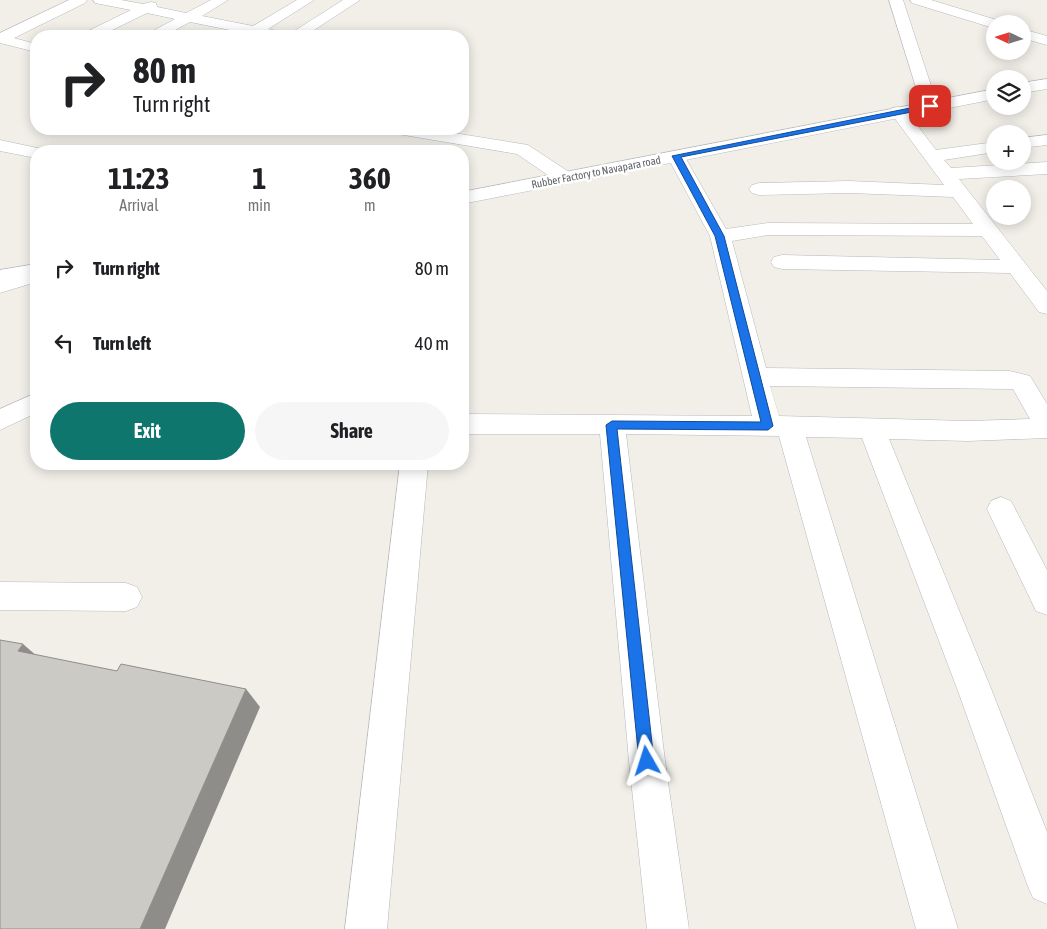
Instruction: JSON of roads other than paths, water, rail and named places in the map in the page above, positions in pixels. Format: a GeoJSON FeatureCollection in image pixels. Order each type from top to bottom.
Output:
{"type":"FeatureCollection","features":[{"type":"Feature","properties":{"kind":"street"},"geometry":{"type":"LineString","coordinates":[[0,39],[80,0]]}},
{"type":"Feature","properties":{"kind":"street"},"geometry":{"type":"LineString","coordinates":[[100,0],[250,30]]}},
{"type":"Feature","properties":{"kind":"street"},"geometry":{"type":"LineString","coordinates":[[102,30],[163,0]]}},
{"type":"Feature","properties":{"kind":"street"},"geometry":{"type":"LineString","coordinates":[[165,30],[221,0]]}},
{"type":"Feature","properties":{"kind":"street"},"geometry":{"type":"LineString","coordinates":[[258,30],[307,0]]}},
{"type":"Feature","properties":{"kind":"street"},"geometry":{"type":"LineString","coordinates":[[305,30],[353,0]]}},
{"type":"Feature","properties":{"kind":"street"},"geometry":{"type":"LineString","coordinates":[[896,0],[930,106]]}},
{"type":"Feature","properties":{"kind":"street"},"geometry":{"type":"LineString","coordinates":[[918,0],[986,21]]}},
{"type":"Feature","properties":{"kind":"street"},"geometry":{"type":"LineString","coordinates":[[233,30],[237,28]]}},
{"type":"Feature","properties":{"kind":"street"},"geometry":{"type":"LineString","coordinates":[[1031,36],[1047,41]]}},
{"type":"Feature","properties":{"kind":"street"},"geometry":{"type":"LineString","coordinates":[[0,39],[30,46]]}},
{"type":"Feature","properties":{"kind":"street"},"geometry":{"type":"LineString","coordinates":[[1031,87],[1047,84]]}},
{"type":"Feature","properties":{"kind":"street","name":"Rubber Factory to Navapara road"},"geometry":{"type":"LineString","coordinates":[[469,197],[986,96]]}},
{"type":"Feature","properties":{"kind":"street"},"geometry":{"type":"LineString","coordinates":[[898,112],[1047,307]]}},
{"type":"Feature","properties":{"kind":"street"},"geometry":{"type":"LineString","coordinates":[[435,135],[522,149],[565,178]]}},
{"type":"Feature","properties":{"kind":"street"},"geometry":{"type":"LineString","coordinates":[[1031,142],[1047,140]]}},
{"type":"Feature","properties":{"kind":"street"},"geometry":{"type":"LineString","coordinates":[[0,145],[30,152]]}},
{"type":"Feature","properties":{"kind":"street"},"geometry":{"type":"LineString","coordinates":[[932,156],[986,148]]}},
{"type":"Feature","properties":{"kind":"street"},"geometry":{"type":"LineString","coordinates":[[676,156],[720,236],[755,377],[779,426],[937,929]]}},
{"type":"Feature","properties":{"kind":"street"},"geometry":{"type":"LineString","coordinates":[[946,174],[1047,168]]}},
{"type":"Feature","properties":{"kind":"street"},"geometry":{"type":"LineString","coordinates":[[759,189],[850,187],[958,191]]}},
{"type":"Feature","properties":{"kind":"street"},"geometry":{"type":"LineString","coordinates":[[720,236],[768,230],[988,230]]}},
{"type":"Feature","properties":{"kind":"street"},"geometry":{"type":"LineString","coordinates":[[782,262],[1016,267]]}},
{"type":"Feature","properties":{"kind":"street"},"geometry":{"type":"LineString","coordinates":[[0,277],[30,272]]}},
{"type":"Feature","properties":{"kind":"street"},"geometry":{"type":"LineString","coordinates":[[0,286],[30,277]]}},
{"type":"Feature","properties":{"kind":"street"},"geometry":{"type":"LineString","coordinates":[[469,424],[779,426],[968,431],[1047,427],[1021,382],[1010,380],[755,377]]}},
{"type":"Feature","properties":{"kind":"street"},"geometry":{"type":"LineString","coordinates":[[0,434],[17,412]]}},
{"type":"Feature","properties":{"kind":"street"},"geometry":{"type":"LineString","coordinates":[[612,425],[647,761],[668,929]]}},
{"type":"Feature","properties":{"kind":"street"},"geometry":{"type":"LineString","coordinates":[[872,429],[976,690],[1047,884]]}},
{"type":"Feature","properties":{"kind":"street"},"geometry":{"type":"LineString","coordinates":[[366,929],[413,470]]}},
{"type":"Feature","properties":{"kind":"street"},"geometry":{"type":"LineString","coordinates":[[1001,509],[1047,601]]}},
{"type":"Feature","properties":{"kind":"street"},"geometry":{"type":"LineString","coordinates":[[0,596],[126,597]]}}]}
